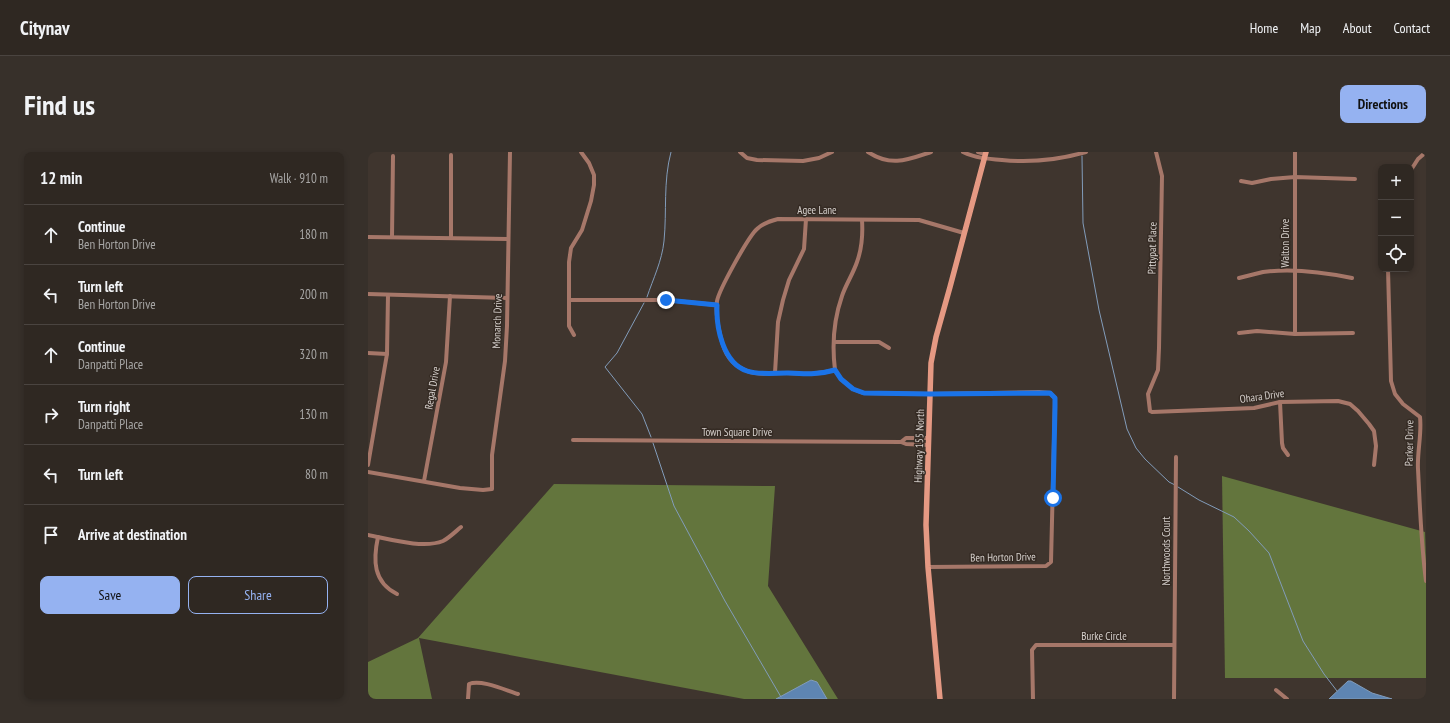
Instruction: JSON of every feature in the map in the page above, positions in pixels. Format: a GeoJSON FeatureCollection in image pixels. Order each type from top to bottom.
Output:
{"type":"FeatureCollection","features":[{"type":"Feature","properties":{"kind":"main road","name":"Highway 155 North"},"geometry":{"type":"LineString","coordinates":[[940,699],[928,567],[926,525],[931,394],[930,372],[934,346],[985,155]]}},
{"type":"Feature","properties":{"kind":"street","name":"Monarch Drive"},"geometry":{"type":"LineString","coordinates":[[424,481],[460,488],[483,490],[492,489],[492,455],[505,361],[510,152]]}},
{"type":"Feature","properties":{"kind":"street"},"geometry":{"type":"LineString","coordinates":[[574,335],[568,326],[569,262],[571,248],[582,230],[591,201],[594,185],[594,175],[589,163],[581,152]]}},
{"type":"Feature","properties":{"kind":"street"},"geometry":{"type":"LineString","coordinates":[[740,152],[747,158],[757,160],[803,161],[819,158],[832,152]]}},
{"type":"Feature","properties":{"kind":"street"},"geometry":{"type":"LineString","coordinates":[[868,152],[882,159],[895,161],[908,160],[931,152]]}},
{"type":"Feature","properties":{"kind":"street"},"geometry":{"type":"LineString","coordinates":[[963,152],[1016,161],[1039,161],[1067,158],[1086,152]]}},
{"type":"Feature","properties":{"kind":"street"},"geometry":{"type":"LineString","coordinates":[[978,152],[985,155]]}},
{"type":"Feature","properties":{"kind":"street","name":"Pittypat Place"},"geometry":{"type":"LineString","coordinates":[[1156,152],[1162,182],[1159,345]]}},
{"type":"Feature","properties":{"kind":"street","name":"Walton Drive"},"geometry":{"type":"LineString","coordinates":[[1295,152],[1295,334]]}},
{"type":"Feature","properties":{"kind":"street"},"geometry":{"type":"LineString","coordinates":[[1414,165],[1418,159],[1426,152]]}},
{"type":"Feature","properties":{"kind":"street"},"geometry":{"type":"LineString","coordinates":[[451,155],[451,237]]}},
{"type":"Feature","properties":{"kind":"street"},"geometry":{"type":"LineString","coordinates":[[392,237],[393,156]]}},
{"type":"Feature","properties":{"kind":"street"},"geometry":{"type":"LineString","coordinates":[[1241,181],[1252,183],[1271,179],[1295,177],[1355,179]]}},
{"type":"Feature","properties":{"kind":"street","name":"Agee Lane"},"geometry":{"type":"LineString","coordinates":[[717,305],[722,288],[750,237],[757,229],[767,222],[778,219],[919,220],[964,233]]}},
{"type":"Feature","properties":{"kind":"street"},"geometry":{"type":"LineString","coordinates":[[775,373],[778,322],[789,280],[804,249],[806,219]]}},
{"type":"Feature","properties":{"kind":"street"},"geometry":{"type":"LineString","coordinates":[[569,300],[666,300],[717,305],[719,327],[724,346],[730,359],[738,366],[747,371],[758,373],[822,374],[835,370],[834,342],[836,315],[842,295],[857,263],[861,249],[863,237],[862,220]]}},
{"type":"Feature","properties":{"kind":"street"},"geometry":{"type":"LineString","coordinates":[[368,237],[508,239]]}},
{"type":"Feature","properties":{"kind":"street"},"geometry":{"type":"LineString","coordinates":[[1239,278],[1263,272],[1294,271],[1326,272],[1352,278]]}},
{"type":"Feature","properties":{"kind":"street","name":"Parker Drive"},"geometry":{"type":"LineString","coordinates":[[1388,272],[1391,381],[1395,394],[1403,404],[1420,417],[1418,469],[1422,551],[1426,581]]}},
{"type":"Feature","properties":{"kind":"street"},"geometry":{"type":"LineString","coordinates":[[368,294],[507,298]]}},
{"type":"Feature","properties":{"kind":"street"},"geometry":{"type":"LineString","coordinates":[[368,465],[387,354],[388,295]]}},
{"type":"Feature","properties":{"kind":"street","name":"Regal Drive"},"geometry":{"type":"LineString","coordinates":[[424,481],[446,362],[450,296]]}},
{"type":"Feature","properties":{"kind":"street"},"geometry":{"type":"LineString","coordinates":[[1239,333],[1257,331],[1295,334],[1353,333]]}},
{"type":"Feature","properties":{"kind":"street"},"geometry":{"type":"LineString","coordinates":[[834,342],[879,342],[889,348]]}},
{"type":"Feature","properties":{"kind":"street","name":"Ohara Drive"},"geometry":{"type":"LineString","coordinates":[[1159,345],[1158,370],[1148,394],[1150,411],[1254,408],[1280,402],[1338,401],[1350,404],[1358,411],[1374,431],[1376,446],[1374,465]]}},
{"type":"Feature","properties":{"kind":"street"},"geometry":{"type":"LineString","coordinates":[[368,353],[387,354]]}},
{"type":"Feature","properties":{"kind":"street","name":"Ben Horton Drive"},"geometry":{"type":"LineString","coordinates":[[835,370],[841,379],[853,389],[864,393],[1050,393],[1055,398],[1051,562],[1046,566],[928,567]]}},
{"type":"Feature","properties":{"kind":"street"},"geometry":{"type":"LineString","coordinates":[[1280,402],[1282,443],[1288,456]]}},
{"type":"Feature","properties":{"kind":"street","name":"Town Square Drive"},"geometry":{"type":"LineString","coordinates":[[573,440],[901,442],[906,444],[929,442]]}},
{"type":"Feature","properties":{"kind":"street","name":"Northwoods Court"},"geometry":{"type":"LineString","coordinates":[[1174,645],[1176,457]]}},
{"type":"Feature","properties":{"kind":"street"},"geometry":{"type":"LineString","coordinates":[[368,472],[424,481]]}},
{"type":"Feature","properties":{"kind":"street"},"geometry":{"type":"LineString","coordinates":[[368,535],[421,544],[433,544],[444,540],[461,527]]}},
{"type":"Feature","properties":{"kind":"street"},"geometry":{"type":"LineString","coordinates":[[378,537],[375,557],[378,573],[384,585],[397,594]]}},
{"type":"Feature","properties":{"kind":"street","name":"Burke Circle"},"geometry":{"type":"LineString","coordinates":[[1033,699],[1031,659],[1032,650],[1036,645],[1174,645]]}},
{"type":"Feature","properties":{"kind":"street"},"geometry":{"type":"LineString","coordinates":[[1174,645],[1174,699]]}},
{"type":"Feature","properties":{"kind":"street"},"geometry":{"type":"LineString","coordinates":[[468,699],[469,684],[474,683],[490,685],[518,694]]}},
{"type":"Feature","properties":{"kind":"street"},"geometry":{"type":"LineString","coordinates":[[1276,690],[1287,699]]}},
{"type":"Feature","properties":{"kind":"green space"},"geometry":{"type":"Polygon","coordinates":[[[1222,476],[1425,532],[1426,678],[1225,678],[1222,476]]]}},
{"type":"Feature","properties":{"kind":"green space"},"geometry":{"type":"Polygon","coordinates":[[[554,484],[775,486],[768,586],[838,699],[744,699],[419,638],[432,699],[368,699],[368,662],[418,638],[554,484]]]}},
{"type":"Feature","properties":{"kind":"water"},"geometry":{"type":"Polygon","coordinates":[[[811,680],[817,682],[827,699],[776,699],[811,680]]]}},
{"type":"Feature","properties":{"kind":"water"},"geometry":{"type":"Polygon","coordinates":[[[1348,681],[1351,681],[1372,693],[1392,699],[1329,699],[1348,681]]]}},
{"type":"Feature","properties":{"kind":"waterway"},"geometry":{"type":"LineString","coordinates":[[647,297],[663,248],[667,174],[671,152]]}},
{"type":"Feature","properties":{"kind":"waterway"},"geometry":{"type":"LineString","coordinates":[[1082,156],[1083,223],[1099,310],[1127,429],[1136,448],[1145,459],[1169,482],[1175,485]]}},
{"type":"Feature","properties":{"kind":"waterway"},"geometry":{"type":"LineString","coordinates":[[644,303],[617,353],[605,367],[642,414],[651,437]]}},
{"type":"Feature","properties":{"kind":"waterway"},"geometry":{"type":"LineString","coordinates":[[653,443],[674,506],[725,601],[781,697]]}},
{"type":"Feature","properties":{"kind":"waterway"},"geometry":{"type":"LineString","coordinates":[[1178,487],[1199,500],[1234,517],[1269,553],[1303,641],[1337,691]]}},
{"type":"Feature","properties":{"kind":"route"},"geometry":{"type":"LineString","coordinates":[[666,300],[717,305],[719,327],[724,346],[730,359],[747,371],[758,373],[822,374],[835,370],[841,379],[853,389],[864,393],[1050,393],[1055,398],[1053,498]]}}]}
